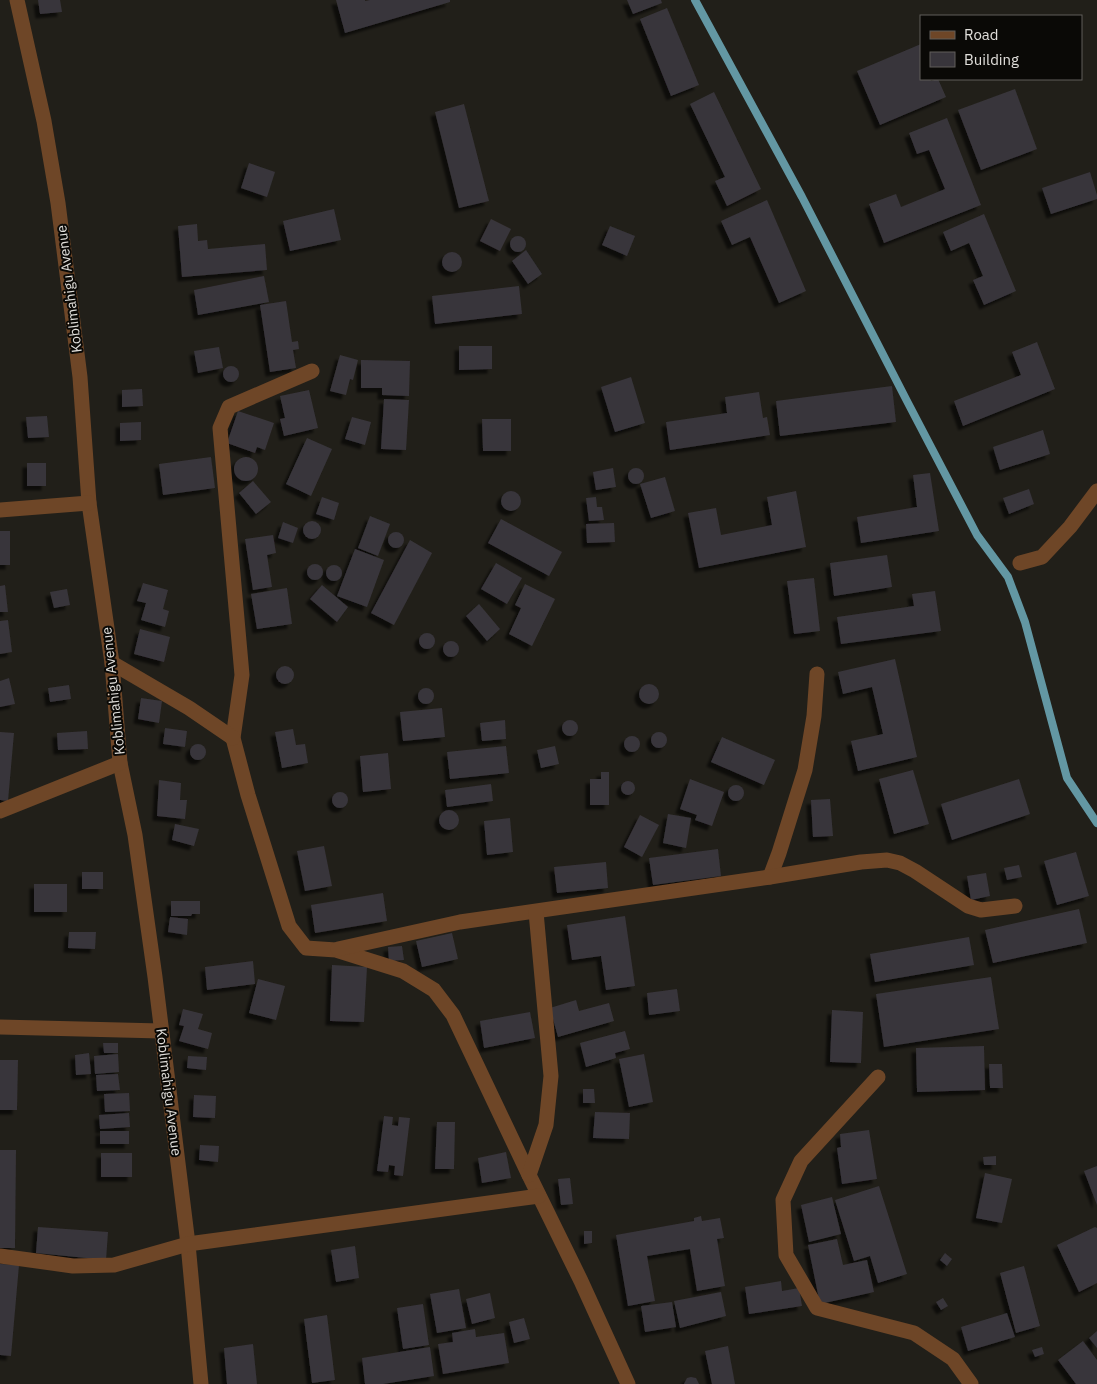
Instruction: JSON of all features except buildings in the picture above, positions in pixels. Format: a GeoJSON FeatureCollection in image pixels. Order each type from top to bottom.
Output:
{"type":"FeatureCollection","features":[{"type":"Feature","properties":{"kind":"street","name":"Koblimahigu Avenue"},"geometry":{"type":"LineString","coordinates":[[17,0],[44,121],[58,203],[80,377],[89,503],[112,662],[120,763],[135,835],[162,1031],[188,1244],[201,1384]]}},
{"type":"Feature","properties":{"kind":"street"},"geometry":{"type":"LineString","coordinates":[[312,371],[229,407],[220,428],[242,675],[233,738],[248,795],[289,926],[306,948],[336,950],[403,971],[434,990],[453,1015],[581,1281],[628,1384]]}},
{"type":"Feature","properties":{"kind":"street"},"geometry":{"type":"LineString","coordinates":[[1020,563],[1042,557],[1070,527],[1097,491]]}},
{"type":"Feature","properties":{"kind":"street"},"geometry":{"type":"LineString","coordinates":[[0,510],[89,503]]}},
{"type":"Feature","properties":{"kind":"street"},"geometry":{"type":"LineString","coordinates":[[112,662],[189,708],[233,738]]}},
{"type":"Feature","properties":{"kind":"street"},"geometry":{"type":"LineString","coordinates":[[770,877],[805,770],[814,716],[817,674]]}},
{"type":"Feature","properties":{"kind":"street"},"geometry":{"type":"LineString","coordinates":[[0,811],[120,763]]}},
{"type":"Feature","properties":{"kind":"street"},"geometry":{"type":"LineString","coordinates":[[336,950],[460,922],[861,862],[887,860],[908,868],[968,906],[981,910],[1015,906]]}},
{"type":"Feature","properties":{"kind":"street"},"geometry":{"type":"LineString","coordinates":[[529,1174],[546,1125],[551,1076],[536,912]]}},
{"type":"Feature","properties":{"kind":"street"},"geometry":{"type":"LineString","coordinates":[[0,1027],[162,1031]]}},
{"type":"Feature","properties":{"kind":"street"},"geometry":{"type":"LineString","coordinates":[[878,1077],[801,1161],[783,1200],[786,1255],[817,1308],[914,1333],[953,1359],[971,1384]]}},
{"type":"Feature","properties":{"kind":"street"},"geometry":{"type":"LineString","coordinates":[[0,1256],[73,1266],[114,1265],[188,1244],[539,1196]]}},
{"type":"Feature","properties":{"kind":"waterway"},"geometry":{"type":"LineString","coordinates":[[695,0],[802,197],[977,535],[1008,577],[1025,622],[1067,778],[1097,823]]}}]}
